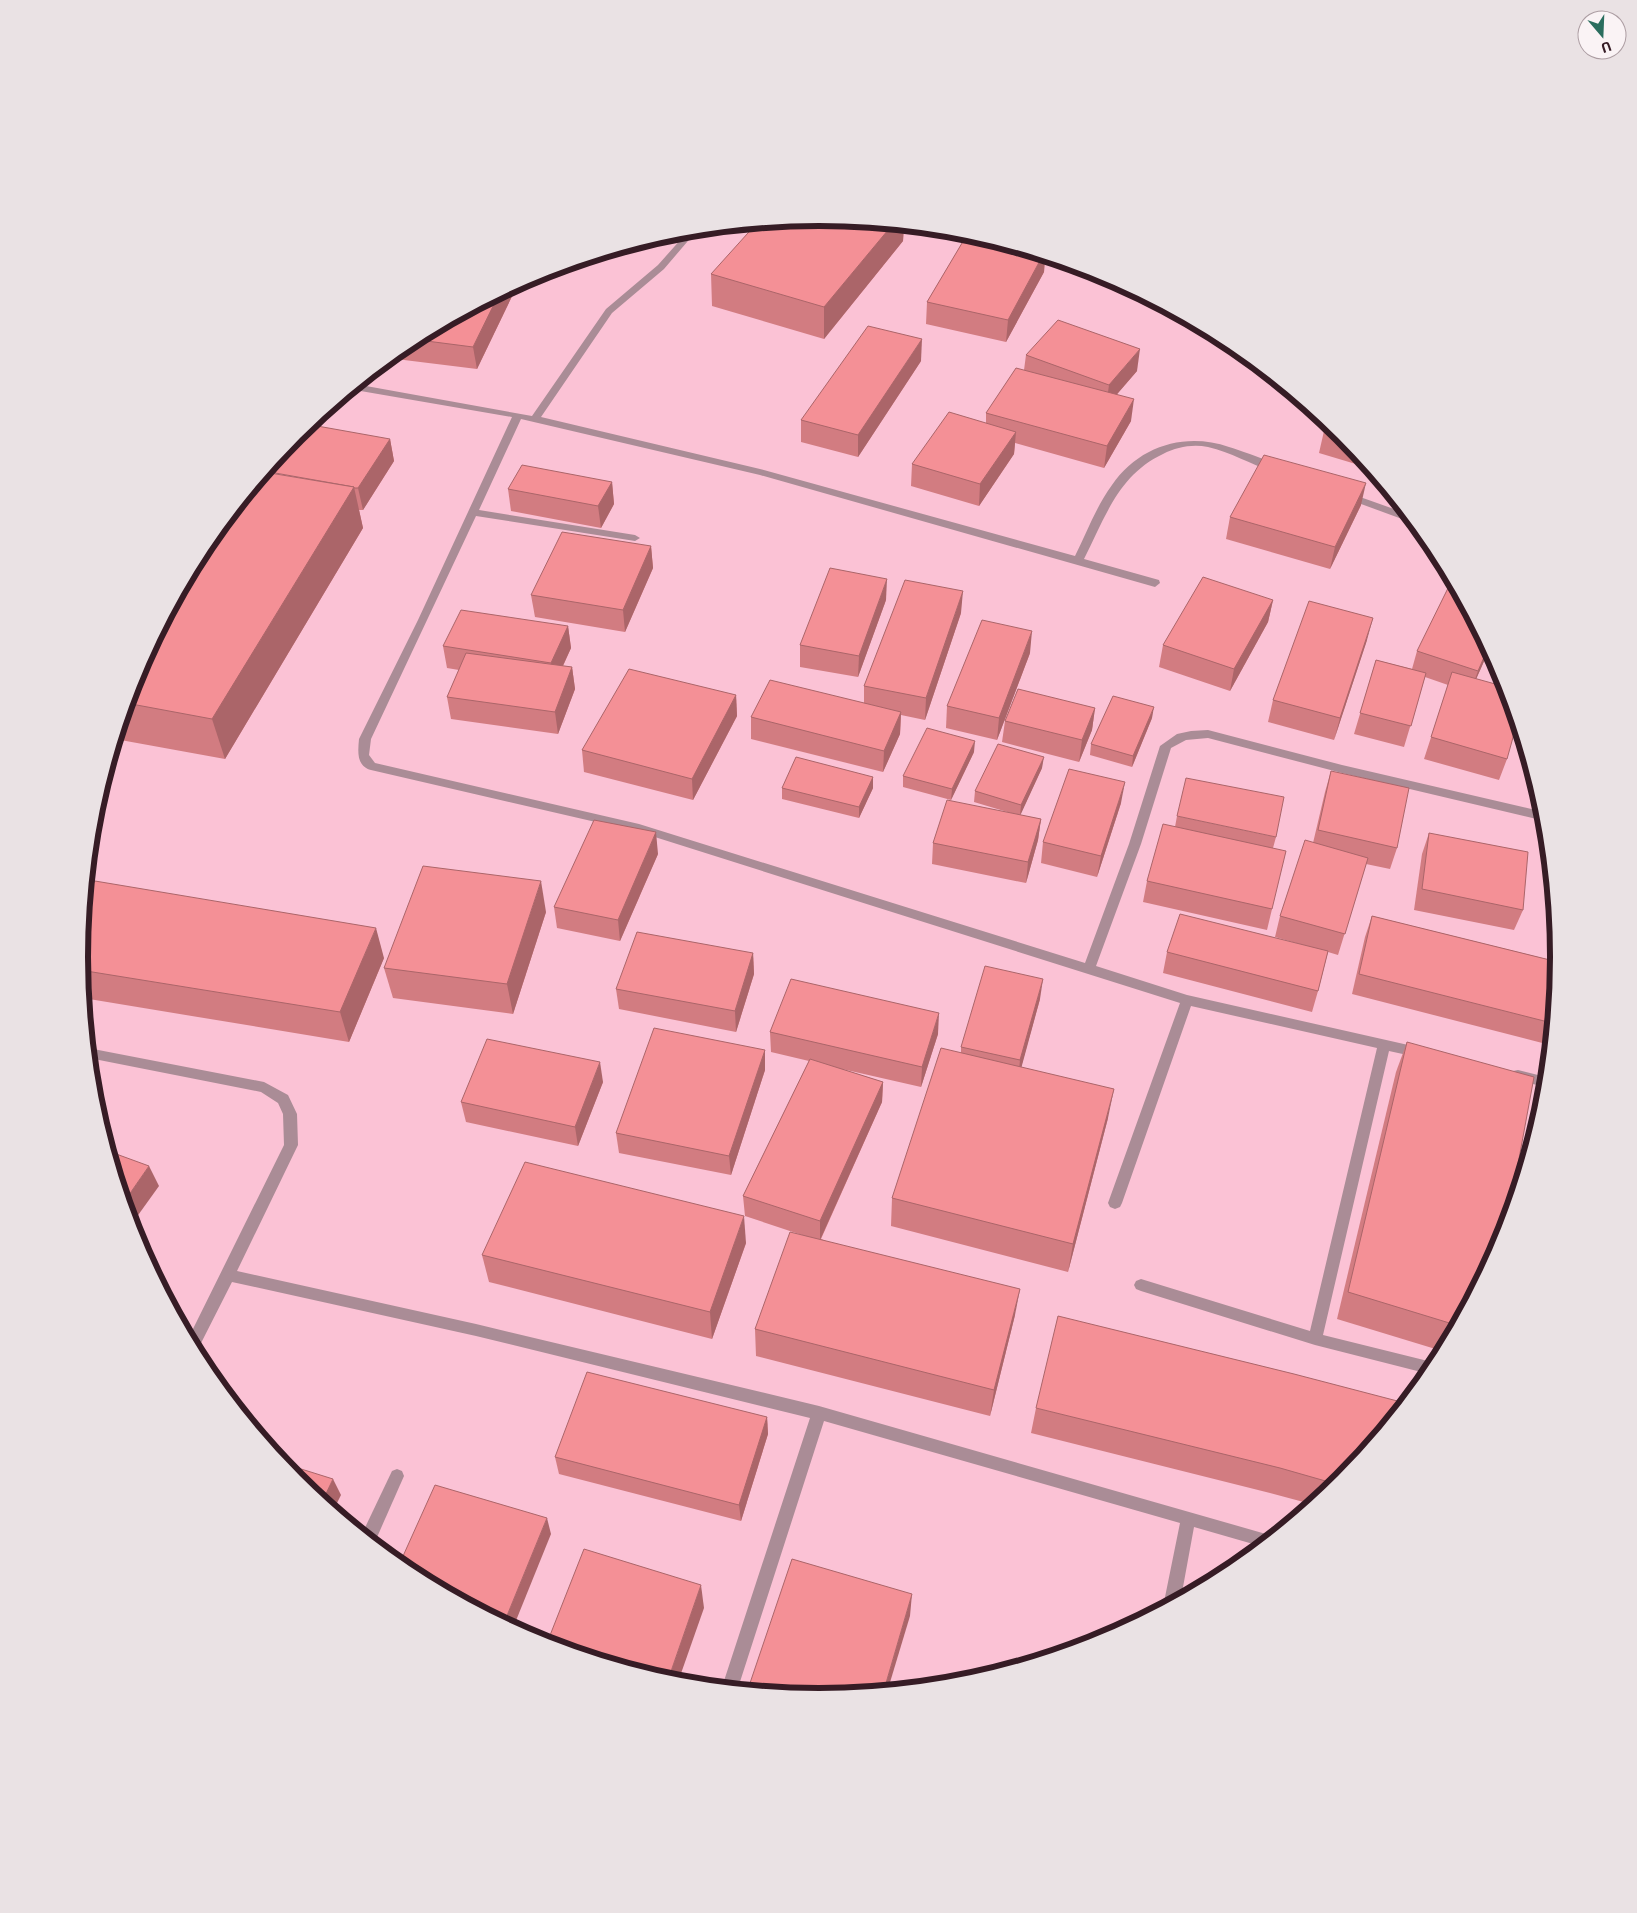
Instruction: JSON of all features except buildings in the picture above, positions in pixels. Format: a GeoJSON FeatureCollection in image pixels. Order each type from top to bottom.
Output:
{"type":"FeatureCollection","features":[{"type":"Feature","properties":{"kind":"street"},"geometry":{"type":"LineString","coordinates":[[535,419],[609,311],[661,267],[687,238]]}},
{"type":"Feature","properties":{"kind":"street"},"geometry":{"type":"LineString","coordinates":[[359,388],[535,419],[906,510],[1155,583]]}},
{"type":"Feature","properties":{"kind":"street"},"geometry":{"type":"LineString","coordinates":[[518,415],[365,739],[363,756],[371,766],[639,828],[1188,1000],[1431,1056]]}},
{"type":"Feature","properties":{"kind":"street"},"geometry":{"type":"LineString","coordinates":[[1078,561],[1116,486],[1136,466],[1161,451],[1185,442],[1204,443],[1286,473]]}},
{"type":"Feature","properties":{"kind":"street"},"geometry":{"type":"LineString","coordinates":[[1333,490],[1401,515]]}},
{"type":"Feature","properties":{"kind":"street"},"geometry":{"type":"LineString","coordinates":[[473,512],[634,538]]}},
{"type":"Feature","properties":{"kind":"street"},"geometry":{"type":"LineString","coordinates":[[1089,968],[1135,844],[1166,746],[1177,738],[1190,734],[1208,734],[1342,769],[1535,815]]}},
{"type":"Feature","properties":{"kind":"street"},"geometry":{"type":"LineString","coordinates":[[1115,1202],[1188,1000]]}},
{"type":"Feature","properties":{"kind":"street"},"geometry":{"type":"LineString","coordinates":[[1315,1339],[1384,1044]]}},
{"type":"Feature","properties":{"kind":"street"},"geometry":{"type":"LineString","coordinates":[[94,1054],[264,1087],[283,1099],[290,1114],[291,1145],[196,1339]]}},
{"type":"Feature","properties":{"kind":"street"},"geometry":{"type":"LineString","coordinates":[[1508,1073],[1538,1080]]}},
{"type":"Feature","properties":{"kind":"street"},"geometry":{"type":"LineString","coordinates":[[228,1275],[476,1330],[819,1413],[1260,1539]]}},
{"type":"Feature","properties":{"kind":"street"},"geometry":{"type":"LineString","coordinates":[[1141,1285],[1315,1339],[1424,1366]]}},
{"type":"Feature","properties":{"kind":"street"},"geometry":{"type":"LineString","coordinates":[[732,1682],[819,1413]]}},
{"type":"Feature","properties":{"kind":"street"},"geometry":{"type":"LineString","coordinates":[[370,1534],[397,1476]]}},
{"type":"Feature","properties":{"kind":"street"},"geometry":{"type":"LineString","coordinates":[[1173,1596],[1188,1519]]}}]}
